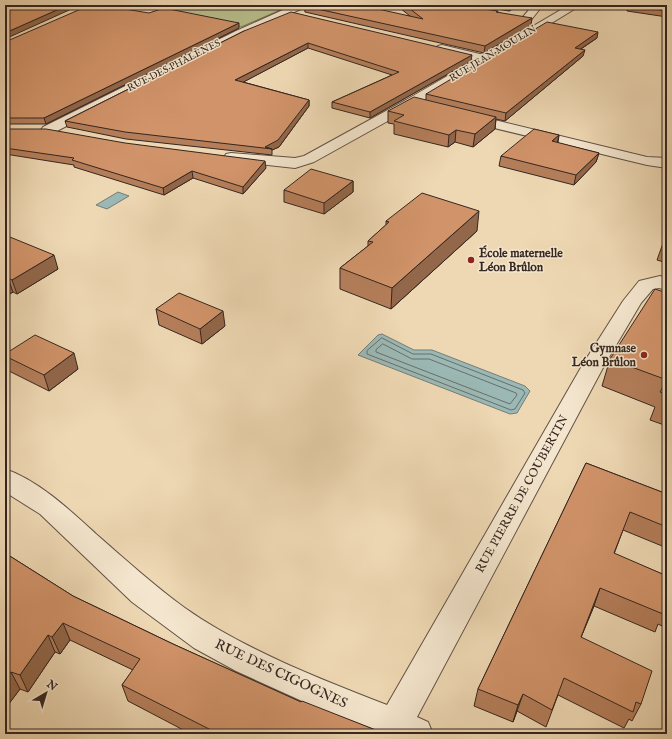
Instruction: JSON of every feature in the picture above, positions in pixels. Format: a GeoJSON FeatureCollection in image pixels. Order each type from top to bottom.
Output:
{"type":"FeatureCollection","features":[{"type":"Feature","properties":{"kind":"street","name":"RUE DES PHALÈNES"},"geometry":{"type":"LineString","coordinates":[[67,135],[41,130],[240,33],[302,5]]}},
{"type":"Feature","properties":{"kind":"street"},"geometry":{"type":"LineString","coordinates":[[538,5],[524,17],[547,22]]}},
{"type":"Feature","properties":{"kind":"street","name":"RUE JEAN MOULIN"},"geometry":{"type":"LineString","coordinates":[[218,155],[279,163],[295,163],[309,159],[411,103],[576,5]]}},
{"type":"Feature","properties":{"kind":"street"},"geometry":{"type":"LineString","coordinates":[[285,12],[307,17]]}},
{"type":"Feature","properties":{"kind":"street"},"geometry":{"type":"LineString","coordinates":[[431,46],[486,58]]}},
{"type":"Feature","properties":{"kind":"street"},"geometry":{"type":"LineString","coordinates":[[411,103],[433,109]]}},
{"type":"Feature","properties":{"kind":"street"},"geometry":{"type":"LineString","coordinates":[[456,114],[647,161],[667,162]]}},
{"type":"Feature","properties":{"kind":"street","name":"RUE PIERRE DE COUBERTIN"},"geometry":{"type":"LineString","coordinates":[[405,730],[594,364],[625,313],[646,286],[660,282],[667,284]]}},
{"type":"Feature","properties":{"kind":"street","name":"RUE DES CIGOGNES"},"geometry":{"type":"LineString","coordinates":[[5,479],[49,507],[142,593],[205,638],[247,661],[405,730]]}},
{"type":"Feature","properties":{"kind":"green space"},"geometry":{"type":"Polygon","coordinates":[[[135,5],[292,5],[241,27],[135,5]]]}},
{"type":"Feature","properties":{"kind":"water"},"geometry":{"type":"Polygon","coordinates":[[[118,192],[129,196],[107,209],[96,205],[118,192]]]}},
{"type":"Feature","properties":{"kind":"water"},"geometry":{"type":"Polygon","coordinates":[[[382,334],[414,350],[432,350],[525,386],[530,391],[517,413],[510,414],[358,355],[378,335],[382,334]]]}},
{"type":"Feature","properties":{"kind":"building"},"geometry":{"type":"Polygon","coordinates":[[[22,5],[68,5],[5,33],[5,12],[22,5]]]}},
{"type":"Feature","properties":{"kind":"building"},"geometry":{"type":"Polygon","coordinates":[[[90,5],[101,5],[149,13],[164,8],[239,23],[44,118],[5,118],[5,42],[90,5]]]}},
{"type":"Feature","properties":{"kind":"building"},"geometry":{"type":"Polygon","coordinates":[[[360,5],[423,19],[405,5],[456,5],[532,18],[485,46],[304,6],[360,5]]]}},
{"type":"Feature","properties":{"kind":"building"},"geometry":{"type":"Polygon","coordinates":[[[631,5],[667,5],[667,11],[631,5]]]}},
{"type":"Feature","properties":{"kind":"building"},"geometry":{"type":"Polygon","coordinates":[[[291,12],[472,55],[370,112],[332,102],[399,72],[308,43],[235,80],[309,100],[278,140],[265,147],[272,149],[125,132],[65,121],[244,31],[291,12]]]}},
{"type":"Feature","properties":{"kind":"building"},"geometry":{"type":"Polygon","coordinates":[[[547,22],[598,32],[575,48],[585,50],[506,113],[426,94],[547,22]]]}},
{"type":"Feature","properties":{"kind":"building"},"geometry":{"type":"Polygon","coordinates":[[[414,97],[496,117],[475,134],[456,130],[449,135],[394,121],[404,115],[388,111],[414,97]]]}},
{"type":"Feature","properties":{"kind":"building"},"geometry":{"type":"Polygon","coordinates":[[[5,129],[46,129],[125,143],[265,161],[243,187],[192,171],[163,188],[72,160],[74,158],[5,148],[5,129]]]}},
{"type":"Feature","properties":{"kind":"building"},"geometry":{"type":"Polygon","coordinates":[[[534,129],[559,135],[552,141],[599,153],[576,175],[501,156],[534,129]]]}},
{"type":"Feature","properties":{"kind":"building"},"geometry":{"type":"Polygon","coordinates":[[[311,169],[353,181],[324,203],[284,190],[311,169]]]}},
{"type":"Feature","properties":{"kind":"building"},"geometry":{"type":"Polygon","coordinates":[[[422,193],[479,211],[392,288],[340,268],[373,242],[368,241],[389,222],[386,221],[422,193]]]}},
{"type":"Feature","properties":{"kind":"building"},"geometry":{"type":"Polygon","coordinates":[[[5,235],[54,255],[12,280],[8,278],[5,280],[5,235]]]}},
{"type":"Feature","properties":{"kind":"building"},"geometry":{"type":"Polygon","coordinates":[[[667,238],[667,247],[662,246],[667,238]]]}},
{"type":"Feature","properties":{"kind":"building"},"geometry":{"type":"Polygon","coordinates":[[[655,289],[667,293],[667,380],[610,359],[655,289]]]}},
{"type":"Feature","properties":{"kind":"building"},"geometry":{"type":"Polygon","coordinates":[[[179,293],[223,311],[200,329],[156,309],[179,293]]]}},
{"type":"Feature","properties":{"kind":"building"},"geometry":{"type":"Polygon","coordinates":[[[35,335],[74,353],[44,375],[5,356],[5,354],[35,335]]]}},
{"type":"Feature","properties":{"kind":"building"},"geometry":{"type":"Polygon","coordinates":[[[667,380],[667,395],[660,392],[667,380]]]}},
{"type":"Feature","properties":{"kind":"building"},"geometry":{"type":"Polygon","coordinates":[[[586,463],[667,494],[667,527],[630,512],[614,553],[667,576],[667,607],[666,606],[663,614],[600,588],[581,637],[652,671],[641,704],[636,702],[633,712],[564,678],[552,710],[523,694],[518,705],[478,689],[586,463]]]}},
{"type":"Feature","properties":{"kind":"building"},"geometry":{"type":"Polygon","coordinates":[[[5,553],[73,596],[173,644],[301,702],[302,701],[386,734],[219,734],[122,685],[140,659],[63,623],[52,637],[48,635],[20,675],[11,672],[5,680],[5,553]]]}},
{"type":"Feature","properties":{"kind":"place","name":"École maternelle Léon Brûlon"},"geometry":{"type":"Point","coordinates":[471,260]}},
{"type":"Feature","properties":{"kind":"place","name":"Gymnase Léon Brûlon"},"geometry":{"type":"Point","coordinates":[644,355]}}]}
